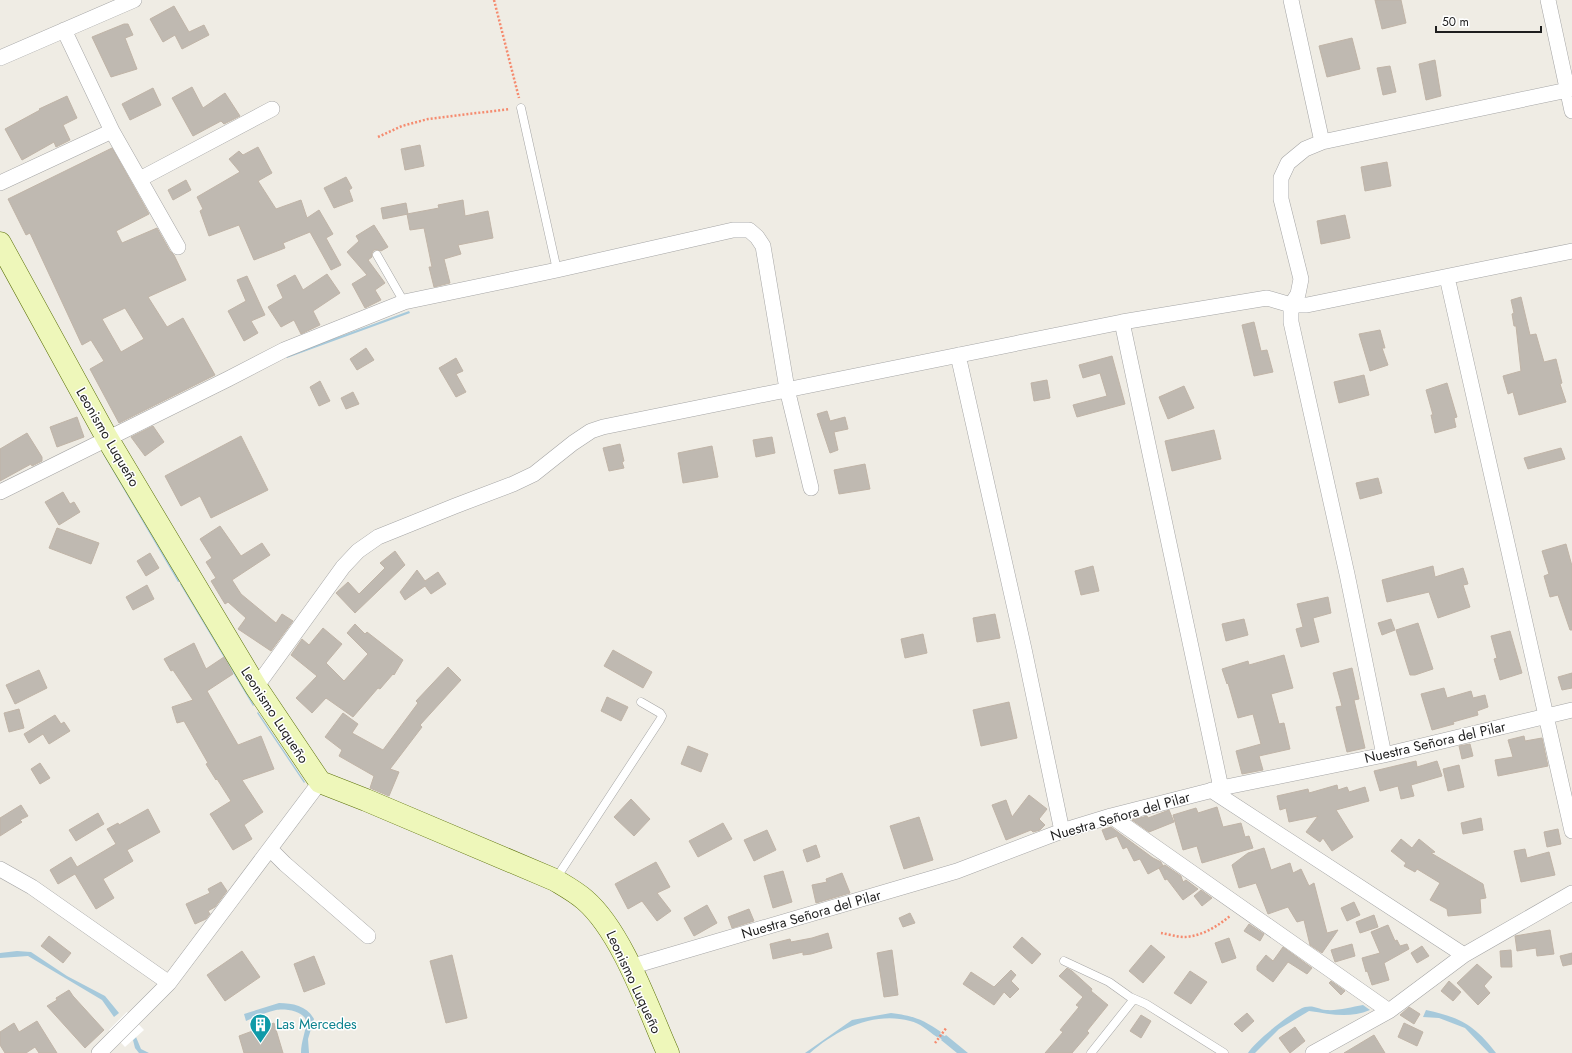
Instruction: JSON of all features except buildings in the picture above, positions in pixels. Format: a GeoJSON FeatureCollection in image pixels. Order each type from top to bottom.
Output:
{"type":"FeatureCollection","features":[{"type":"Feature","properties":{"kind":"street"},"geometry":{"type":"LineString","coordinates":[[0,58],[134,0]]}},
{"type":"Feature","properties":{"kind":"street"},"geometry":{"type":"LineString","coordinates":[[1292,0],[1322,142]]}},
{"type":"Feature","properties":{"kind":"street"},"geometry":{"type":"LineString","coordinates":[[1548,0],[1570,90],[1572,111]]}},
{"type":"Feature","properties":{"kind":"street"},"geometry":{"type":"LineString","coordinates":[[64,30],[112,131],[178,247]]}},
{"type":"Feature","properties":{"kind":"street"},"geometry":{"type":"LineString","coordinates":[[1384,755],[1347,574],[1291,322],[1291,305],[1298,294],[1301,279],[1281,199],[1281,178],[1288,163],[1305,149],[1322,142],[1570,90]]}},
{"type":"Feature","properties":{"kind":"street"},"geometry":{"type":"LineString","coordinates":[[140,179],[272,109]]}},
{"type":"Feature","properties":{"kind":"street"},"geometry":{"type":"LineString","coordinates":[[0,183],[112,131]]}},
{"type":"Feature","properties":{"kind":"street"},"geometry":{"type":"LineString","coordinates":[[0,492],[284,350],[404,302],[558,270],[733,230],[749,230],[758,237],[763,246],[787,389],[811,488]]}},
{"type":"Feature","properties":{"kind":"street","name":"Leonismo Luqueño"},"geometry":{"type":"LineString","coordinates":[[0,243],[107,438],[256,687],[320,782],[554,880],[585,900],[608,925],[630,968],[668,1053]]}},
{"type":"Feature","properties":{"kind":"street"},"geometry":{"type":"LineString","coordinates":[[256,687],[343,567],[358,551],[378,538],[513,484],[529,476],[573,443],[597,429],[787,389],[1122,322],[1267,298],[1291,305],[1307,305],[1572,251]]}},
{"type":"Feature","properties":{"kind":"street"},"geometry":{"type":"LineString","coordinates":[[1447,277],[1572,831]]}},
{"type":"Feature","properties":{"kind":"street"},"geometry":{"type":"LineString","coordinates":[[1122,322],[1216,789],[1464,955]]}},
{"type":"Feature","properties":{"kind":"street"},"geometry":{"type":"LineString","coordinates":[[958,355],[1024,649],[1062,831]]}},
{"type":"Feature","properties":{"kind":"street","name":"Nuestra Señora del Pilar"},"geometry":{"type":"LineString","coordinates":[[630,968],[957,871],[1062,831],[1111,816],[1216,789],[1384,755],[1572,710]]}},
{"type":"Feature","properties":{"kind":"street"},"geometry":{"type":"LineString","coordinates":[[99,1053],[169,983],[320,782]]}},
{"type":"Feature","properties":{"kind":"street"},"geometry":{"type":"LineString","coordinates":[[1111,816],[1389,1011]]}},
{"type":"Feature","properties":{"kind":"street"},"geometry":{"type":"LineString","coordinates":[[270,849],[368,936]]}},
{"type":"Feature","properties":{"kind":"street"},"geometry":{"type":"LineString","coordinates":[[0,869],[32,887],[169,983]]}},
{"type":"Feature","properties":{"kind":"street"},"geometry":{"type":"LineString","coordinates":[[1313,1053],[1389,1011],[1464,955],[1572,893]]}},
{"type":"Feature","properties":{"kind":"lane"},"geometry":{"type":"LineString","coordinates":[[522,108],[558,270]]}},
{"type":"Feature","properties":{"kind":"lane"},"geometry":{"type":"LineString","coordinates":[[377,255],[404,302]]}},
{"type":"Feature","properties":{"kind":"lane"},"geometry":{"type":"LineString","coordinates":[[554,880],[662,716],[660,713],[641,702]]}},
{"type":"Feature","properties":{"kind":"lane"},"geometry":{"type":"LineString","coordinates":[[1064,962],[1109,982],[1134,999],[1146,1004],[1224,1053]]}},
{"type":"Feature","properties":{"kind":"lane"},"geometry":{"type":"LineString","coordinates":[[1091,1053],[1134,999]]}},
{"type":"Feature","properties":{"kind":"path"},"geometry":{"type":"LineString","coordinates":[[378,137],[402,126],[428,119],[522,108],[494,0]]}},
{"type":"Feature","properties":{"kind":"path"},"geometry":{"type":"LineString","coordinates":[[1161,933],[1186,937],[1208,931],[1221,924],[1240,906]]}},
{"type":"Feature","properties":{"kind":"path"},"geometry":{"type":"LineString","coordinates":[[935,1043],[947,1027]]}},
{"type":"Feature","properties":{"kind":"water"},"geometry":{"type":"Polygon","coordinates":[[[409,311],[410,313],[287,358],[286,356],[409,311]]]}},
{"type":"Feature","properties":{"kind":"water"},"geometry":{"type":"Polygon","coordinates":[[[105,453],[180,581],[178,582],[103,454],[105,453]]]}},
{"type":"Feature","properties":{"kind":"water"},"geometry":{"type":"Polygon","coordinates":[[[181,583],[254,705],[253,706],[180,584],[181,583]]]}},
{"type":"Feature","properties":{"kind":"water"},"geometry":{"type":"Polygon","coordinates":[[[258,712],[305,782],[304,783],[257,713],[258,712]]]}},
{"type":"Feature","properties":{"kind":"water"},"geometry":{"type":"Polygon","coordinates":[[[17,951],[31,952],[67,976],[105,996],[119,1013],[114,1017],[102,1000],[28,956],[0,958],[0,953],[17,951]]]}},
{"type":"Feature","properties":{"kind":"water"},"geometry":{"type":"Polygon","coordinates":[[[279,1003],[304,1008],[314,1019],[308,1039],[309,1053],[301,1053],[306,1022],[305,1018],[299,1013],[284,1009],[276,1010],[246,1021],[244,1014],[279,1003]]]}},
{"type":"Feature","properties":{"kind":"water"},"geometry":{"type":"Polygon","coordinates":[[[1363,1005],[1370,1010],[1362,1013],[1347,1015],[1309,1011],[1279,1029],[1255,1053],[1248,1053],[1275,1027],[1300,1009],[1311,1006],[1323,1010],[1331,1010],[1363,1005]]]}},
{"type":"Feature","properties":{"kind":"water"},"geometry":{"type":"Polygon","coordinates":[[[1426,1010],[1457,1019],[1466,1024],[1481,1035],[1496,1053],[1489,1053],[1465,1028],[1439,1018],[1423,1017],[1426,1010]]]}},
{"type":"Feature","properties":{"kind":"water"},"geometry":{"type":"Polygon","coordinates":[[[891,1013],[906,1015],[918,1019],[941,1032],[937,1037],[921,1025],[914,1022],[896,1019],[869,1021],[844,1030],[810,1053],[805,1053],[852,1020],[891,1013]]]}},
{"type":"Feature","properties":{"kind":"water"},"geometry":{"type":"Polygon","coordinates":[[[946,1035],[968,1053],[957,1053],[941,1040],[946,1035]]]}},
{"type":"Feature","properties":{"kind":"water"},"geometry":{"type":"Polygon","coordinates":[[[136,1037],[141,1049],[149,1053],[139,1053],[135,1048],[133,1040],[136,1037]]]}},
{"type":"Feature","properties":{"kind":"pier"},"geometry":{"type":"Polygon","coordinates":[[[127,1012],[144,1030],[125,1047],[109,1030],[127,1012]]]}},
{"type":"Feature","properties":{"kind":"waterway"},"geometry":{"type":"LineString","coordinates":[[934,1032],[947,1040]]}},
{"type":"Feature","properties":{"kind":"place","name":"Las Mercedes"},"geometry":{"type":"Point","coordinates":[261,1044]}}]}
